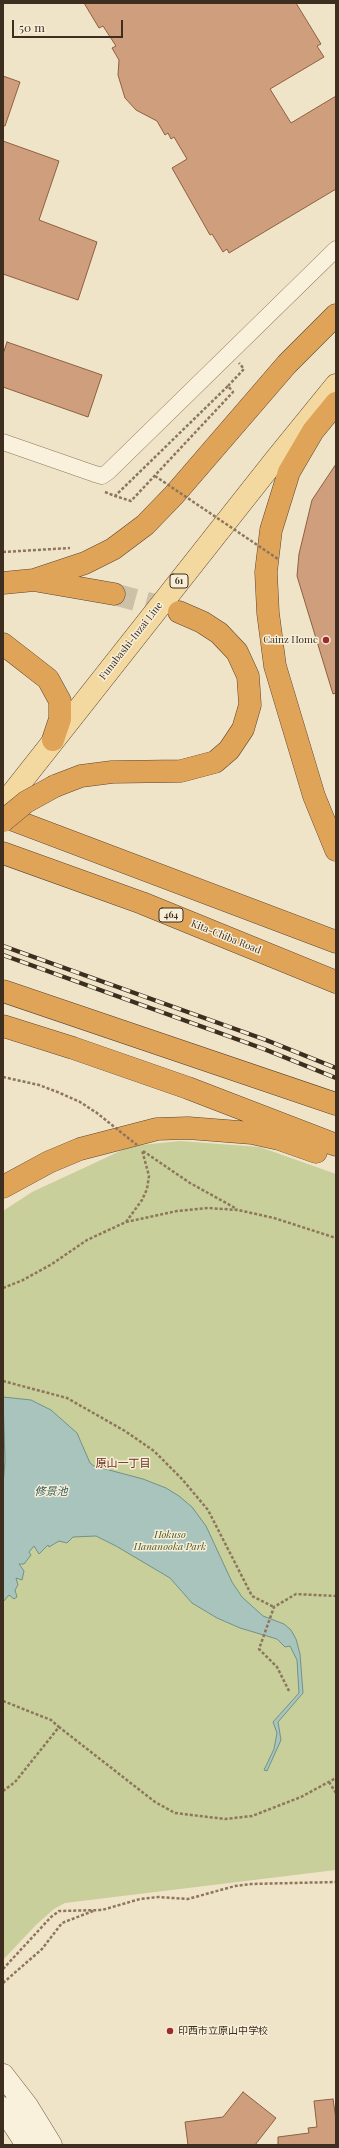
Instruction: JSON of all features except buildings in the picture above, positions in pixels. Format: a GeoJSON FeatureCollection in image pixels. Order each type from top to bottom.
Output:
{"type":"FeatureCollection","features":[{"type":"Feature","properties":{"kind":"highway"},"geometry":{"type":"LineString","coordinates":[[3,583],[34,580],[85,563],[113,549],[146,525],[174,495],[287,364],[336,315]]}},
{"type":"Feature","properties":{"kind":"highway"},"geometry":{"type":"LineString","coordinates":[[336,403],[313,431],[289,472],[271,530],[266,572],[268,613],[275,666],[314,796],[336,850]]}},
{"type":"Feature","properties":{"kind":"highway"},"geometry":{"type":"LineString","coordinates":[[34,580],[114,594]]}},
{"type":"Feature","properties":{"kind":"highway"},"geometry":{"type":"LineString","coordinates":[[3,821],[26,802],[55,786],[80,776],[112,772],[181,771],[215,762],[229,750],[243,729],[250,705],[248,676],[237,652],[219,633],[202,622],[179,612]]}},
{"type":"Feature","properties":{"kind":"highway"},"geometry":{"type":"LineString","coordinates":[[3,644],[48,679],[60,701],[60,719],[53,740]]}},
{"type":"Feature","properties":{"kind":"highway"},"geometry":{"type":"LineString","coordinates":[[3,806],[106,847],[157,874]]}},
{"type":"Feature","properties":{"kind":"highway"},"geometry":{"type":"LineString","coordinates":[[3,816],[336,942]]}},
{"type":"Feature","properties":{"kind":"highway","name":"Kita-Chiba Road"},"geometry":{"type":"LineString","coordinates":[[3,853],[142,903],[336,982]]}},
{"type":"Feature","properties":{"kind":"highway"},"geometry":{"type":"LineString","coordinates":[[3,990],[336,1104]]}},
{"type":"Feature","properties":{"kind":"highway"},"geometry":{"type":"LineString","coordinates":[[3,1026],[73,1048],[181,1086],[336,1145]]}},
{"type":"Feature","properties":{"kind":"highway"},"geometry":{"type":"LineString","coordinates":[[4,1186],[49,1162],[80,1149],[157,1129],[223,1129],[252,1133],[279,1139],[336,1159]]}},
{"type":"Feature","properties":{"kind":"main road","name":"Funabashi-Inzai Line"},"geometry":{"type":"LineString","coordinates":[[3,806],[53,740],[336,385]]}},
{"type":"Feature","properties":{"kind":"street"},"geometry":{"type":"LineString","coordinates":[[3,442],[102,476],[108,472],[336,249]]}},
{"type":"Feature","properties":{"kind":"street"},"geometry":{"type":"LineString","coordinates":[[3,2076],[28,2106],[51,2145]]}},
{"type":"Feature","properties":{"kind":"street"},"geometry":{"type":"LineString","coordinates":[[3,2108],[27,2145]]}},
{"type":"Feature","properties":{"kind":"path"},"geometry":{"type":"LineString","coordinates":[[115,496],[244,369]]}},
{"type":"Feature","properties":{"kind":"path"},"geometry":{"type":"LineString","coordinates":[[105,492],[131,502],[233,392],[228,386]]}},
{"type":"Feature","properties":{"kind":"path"},"geometry":{"type":"LineString","coordinates":[[155,476],[278,559]]}},
{"type":"Feature","properties":{"kind":"path"},"geometry":{"type":"LineString","coordinates":[[165,492],[173,481]]}},
{"type":"Feature","properties":{"kind":"path"},"geometry":{"type":"LineString","coordinates":[[3,552],[72,548]]}},
{"type":"Feature","properties":{"kind":"path"},"geometry":{"type":"LineString","coordinates":[[278,552],[278,565]]}},
{"type":"Feature","properties":{"kind":"path"},"geometry":{"type":"LineString","coordinates":[[3,1077],[39,1085],[60,1092],[80,1102],[97,1113],[142,1150],[190,1183],[238,1210]]}},
{"type":"Feature","properties":{"kind":"path"},"geometry":{"type":"LineString","coordinates":[[130,1146],[142,1144]]}},
{"type":"Feature","properties":{"kind":"path"},"geometry":{"type":"LineString","coordinates":[[126,1222],[142,1200],[149,1176],[142,1150]]}},
{"type":"Feature","properties":{"kind":"path"},"geometry":{"type":"LineString","coordinates":[[3,1288],[23,1280],[52,1264],[87,1240],[126,1222],[177,1211],[208,1208],[238,1210],[274,1218],[336,1238]]}},
{"type":"Feature","properties":{"kind":"path"},"geometry":{"type":"LineString","coordinates":[[3,1381],[68,1398],[125,1431],[154,1451],[182,1479],[208,1510],[252,1596],[274,1607]]}},
{"type":"Feature","properties":{"kind":"path"},"geometry":{"type":"LineString","coordinates":[[289,1690],[277,1667],[259,1648],[274,1607],[296,1594],[336,1596]]}},
{"type":"Feature","properties":{"kind":"path"},"geometry":{"type":"LineString","coordinates":[[3,1701],[51,1720],[155,1802],[175,1813],[225,1819],[252,1816],[300,1798],[336,1778]]}},
{"type":"Feature","properties":{"kind":"path"},"geometry":{"type":"LineString","coordinates":[[3,1790],[15,1782],[59,1727]]}},
{"type":"Feature","properties":{"kind":"path"},"geometry":{"type":"LineString","coordinates":[[329,1782],[336,1793]]}},
{"type":"Feature","properties":{"kind":"path"},"geometry":{"type":"LineString","coordinates":[[3,1983],[42,1949],[62,1923],[95,1910],[158,1896],[188,1899],[200,1897],[234,1886],[336,1882]]}},
{"type":"Feature","properties":{"kind":"path"},"geometry":{"type":"LineString","coordinates":[[3,1969],[51,1917],[59,1911],[95,1910]]}},
{"type":"Feature","properties":{"kind":"green space","name":"Hokuso Hananooka Park"},"geometry":{"type":"Polygon","coordinates":[[[180,1141],[260,1147],[336,1174],[336,1870],[65,1903],[54,1909],[36,1925],[3,1960],[3,1211],[32,1192],[131,1146],[180,1141]]]}},
{"type":"Feature","properties":{"kind":"water","name":"修景池"},"geometry":{"type":"Polygon","coordinates":[[[3,1397],[31,1400],[51,1410],[77,1433],[90,1463],[94,1466],[143,1479],[166,1488],[179,1496],[192,1507],[206,1526],[232,1582],[242,1597],[263,1616],[284,1624],[291,1630],[296,1639],[300,1654],[303,1693],[278,1722],[281,1740],[267,1771],[264,1770],[274,1749],[277,1733],[273,1722],[299,1693],[297,1660],[290,1646],[285,1647],[277,1639],[240,1628],[217,1618],[192,1603],[170,1578],[96,1536],[73,1537],[67,1543],[59,1541],[49,1547],[48,1545],[39,1554],[34,1546],[29,1552],[31,1555],[24,1564],[19,1564],[24,1571],[22,1580],[16,1578],[18,1585],[15,1590],[17,1597],[14,1599],[9,1595],[3,1602],[3,1485],[5,1461],[3,1397]]]}},
{"type":"Feature","properties":{"kind":"tunnel"},"geometry":{"type":"LineString","coordinates":[[114,594],[176,611]]}},
{"type":"Feature","properties":{"kind":"railway"},"geometry":{"type":"LineString","coordinates":[[3,946],[266,1040],[336,1068]]}},
{"type":"Feature","properties":{"kind":"railway"},"geometry":{"type":"LineString","coordinates":[[3,955],[264,1049],[336,1078]]}},
{"type":"Feature","properties":{"kind":"place","name":"Cainz Home"},"geometry":{"type":"Point","coordinates":[326,640]}},
{"type":"Feature","properties":{"kind":"place","name":"印西市立原山中学校"},"geometry":{"type":"Point","coordinates":[170,2031]}},
{"type":"Feature","properties":{"kind":"district","name":"原山一丁目"},"geometry":{"type":"Point","coordinates":[123,1464]}}]}
